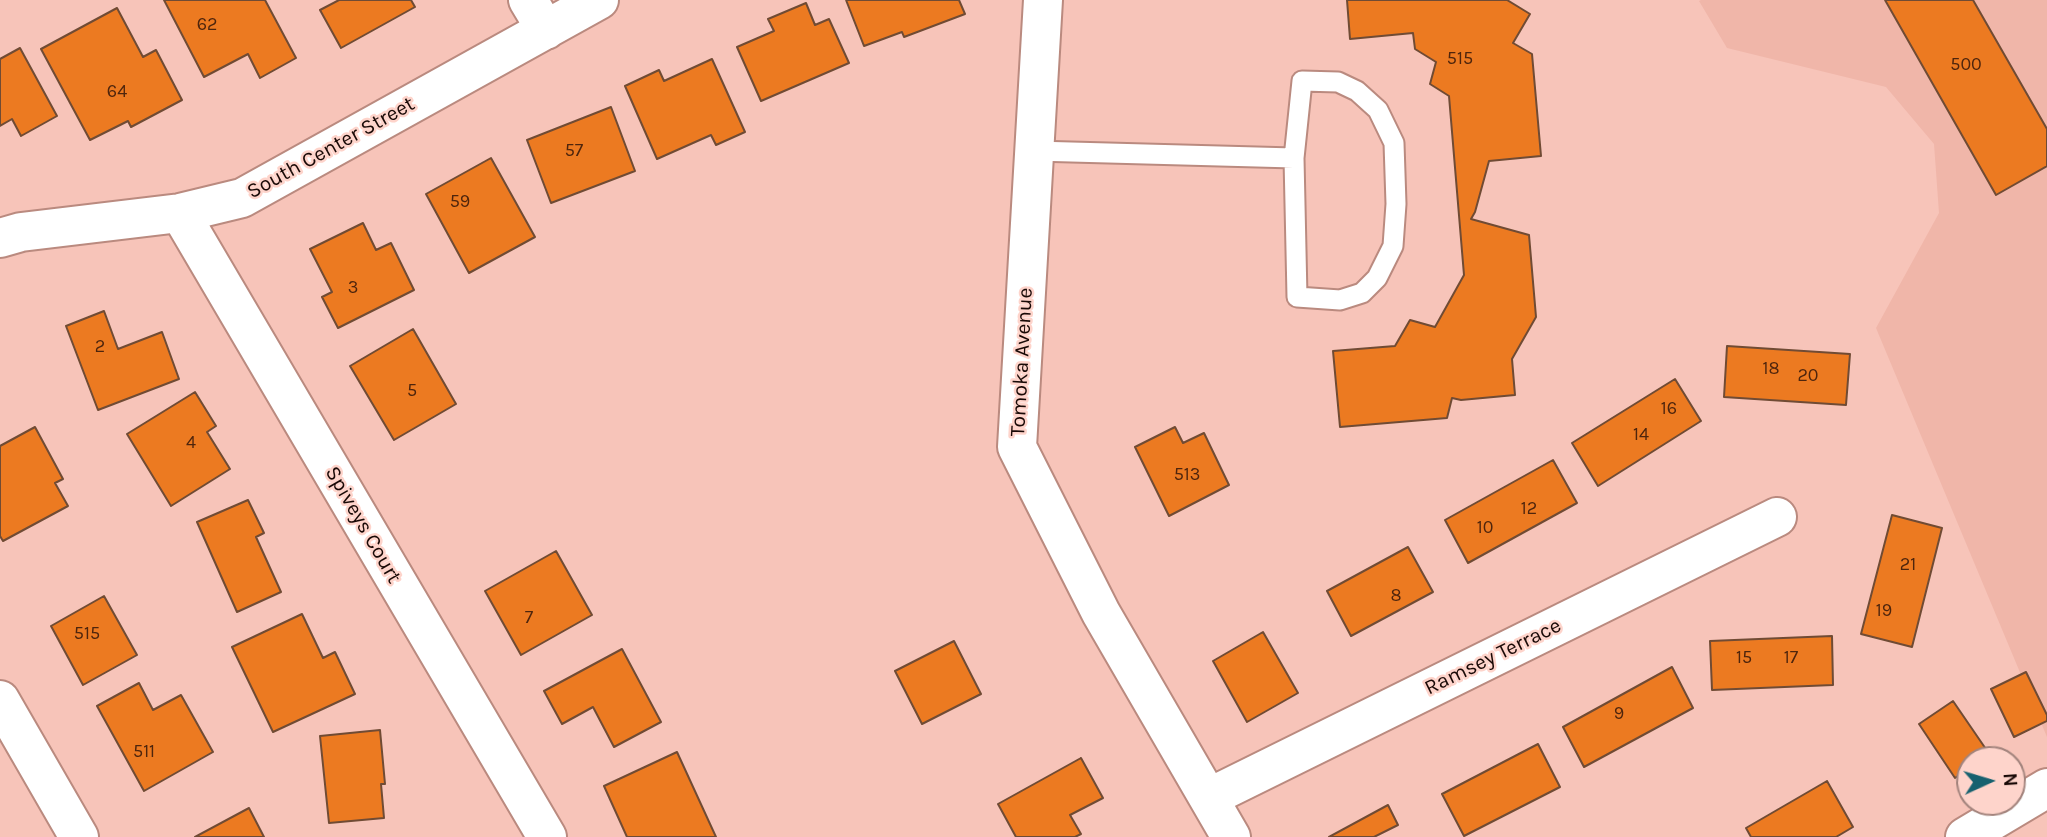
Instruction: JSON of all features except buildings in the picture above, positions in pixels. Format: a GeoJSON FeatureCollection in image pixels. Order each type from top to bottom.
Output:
{"type":"FeatureCollection","features":[{"type":"Feature","properties":{"kind":"street","name":"South Center Street"},"geometry":{"type":"LineString","coordinates":[[0,238],[21,232],[180,213],[242,198],[537,15],[599,0]]}},
{"type":"Feature","properties":{"kind":"street","name":"Tomoka Avenue"},"geometry":{"type":"LineString","coordinates":[[1043,0],[1017,447],[1101,613],[1231,837]]}},
{"type":"Feature","properties":{"kind":"street","name":"Spiveys Court"},"geometry":{"type":"LineString","coordinates":[[180,213],[547,837]]}},
{"type":"Feature","properties":{"kind":"street","name":"Ramsey Terrace"},"geometry":{"type":"LineString","coordinates":[[1210,797],[1777,517]]}},
{"type":"Feature","properties":{"kind":"street"},"geometry":{"type":"LineString","coordinates":[[0,700],[79,837]]}},
{"type":"Feature","properties":{"kind":"street"},"geometry":{"type":"LineString","coordinates":[[1965,837],[2047,788]]}},
{"type":"Feature","properties":{"kind":"lane"},"geometry":{"type":"LineString","coordinates":[[1303,81],[1338,82],[1357,91],[1378,110],[1394,143],[1396,204],[1393,246],[1377,278],[1362,293],[1340,300],[1297,297],[1294,158],[1303,81]]}},
{"type":"Feature","properties":{"kind":"lane"},"geometry":{"type":"LineString","coordinates":[[1034,151],[1294,158]]}},
{"type":"Feature","properties":{"kind":"shaded area"},"geometry":{"type":"Polygon","coordinates":[[[2047,0],[2047,737],[1876,328],[1939,213],[1934,144],[1886,87],[1727,48],[1699,1],[2047,0]]]}}]}
